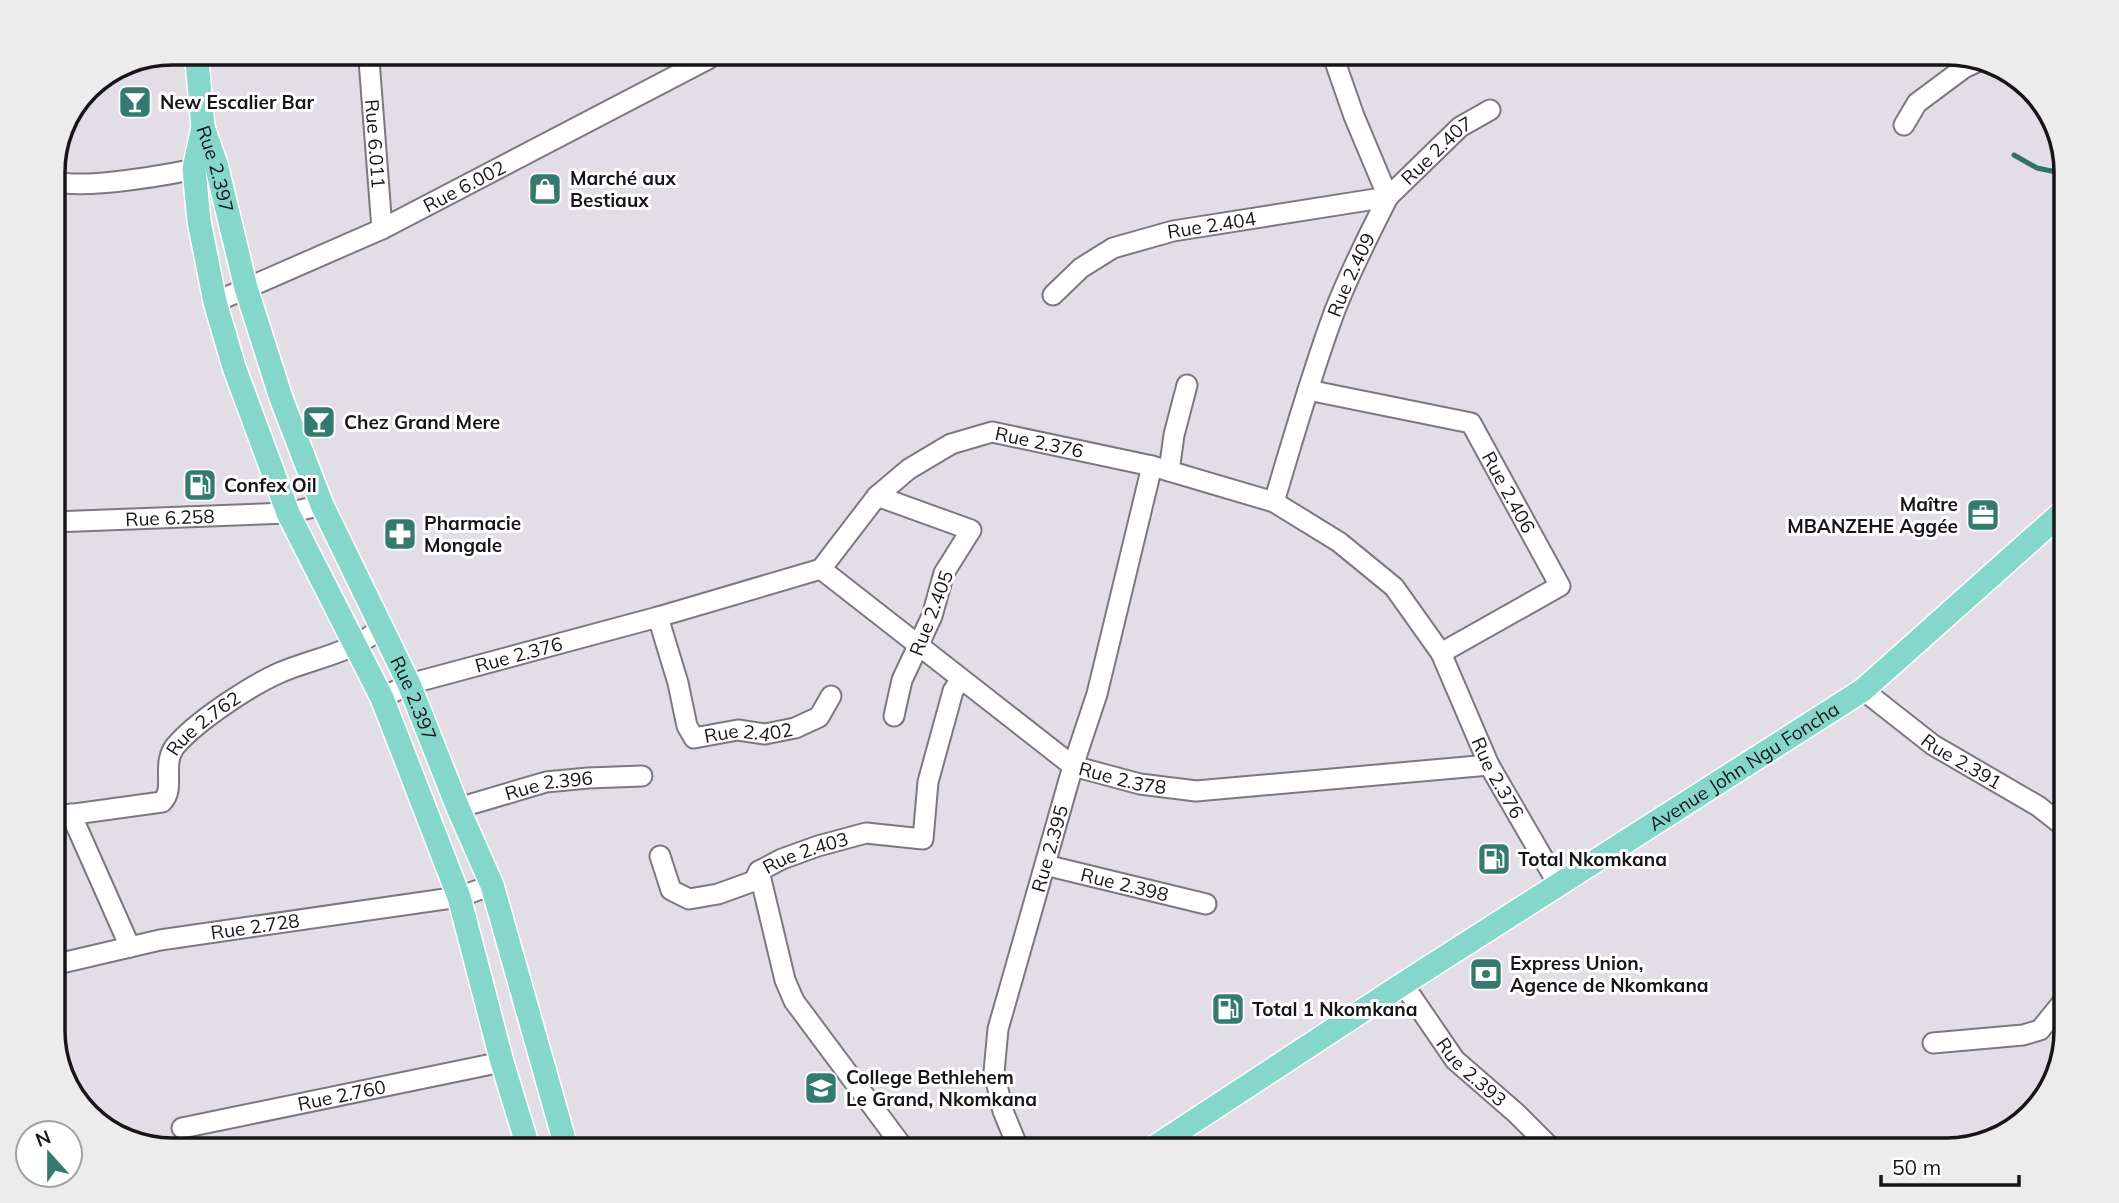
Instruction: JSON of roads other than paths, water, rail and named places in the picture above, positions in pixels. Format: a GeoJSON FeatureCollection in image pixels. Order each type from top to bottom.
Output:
{"type":"FeatureCollection","features":[{"type":"Feature","properties":{"kind":"main road","name":"Rue 2.397"},"geometry":{"type":"LineString","coordinates":[[197,65],[205,167],[199,221],[215,302],[239,380],[288,513],[382,698],[460,897],[502,1062],[525,1138]]}},
{"type":"Feature","properties":{"kind":"main road","name":"Rue 2.397"},"geometry":{"type":"LineString","coordinates":[[205,167],[281,398],[323,505],[410,684],[458,808],[492,886],[564,1138]]}},
{"type":"Feature","properties":{"kind":"main road","name":"Avenue John Ngu Foncha"},"geometry":{"type":"LineString","coordinates":[[1168,1138],[1403,984],[1863,691],[2054,520]]}},
{"type":"Feature","properties":{"kind":"street","name":"Rue 6.011"},"geometry":{"type":"LineString","coordinates":[[369,65],[382,229]]}},
{"type":"Feature","properties":{"kind":"street","name":"Rue 6.002"},"geometry":{"type":"LineString","coordinates":[[215,302],[382,229],[696,65]]}},
{"type":"Feature","properties":{"kind":"street"},"geometry":{"type":"LineString","coordinates":[[1337,65],[1354,116],[1388,197]]}},
{"type":"Feature","properties":{"kind":"street"},"geometry":{"type":"LineString","coordinates":[[1904,125],[1917,103],[1967,67]]}},
{"type":"Feature","properties":{"kind":"street","name":"Rue 2.407"},"geometry":{"type":"LineString","coordinates":[[1388,197],[1460,127],[1490,110]]}},
{"type":"Feature","properties":{"kind":"street"},"geometry":{"type":"LineString","coordinates":[[65,184],[96,184],[205,167]]}},
{"type":"Feature","properties":{"kind":"street","name":"Rue 2.404"},"geometry":{"type":"LineString","coordinates":[[1053,295],[1081,268],[1113,248],[1173,231],[1388,197]]}},
{"type":"Feature","properties":{"kind":"street","name":"Rue 2.409"},"geometry":{"type":"LineString","coordinates":[[1274,502],[1334,312],[1388,197]]}},
{"type":"Feature","properties":{"kind":"street"},"geometry":{"type":"LineString","coordinates":[[1161,468],[1174,435],[1187,385]]}},
{"type":"Feature","properties":{"kind":"street","name":"Rue 2.406"},"geometry":{"type":"LineString","coordinates":[[1308,390],[1471,423],[1560,586],[1441,653]]}},
{"type":"Feature","properties":{"kind":"street","name":"Rue 2.376"},"geometry":{"type":"LineString","coordinates":[[382,698],[410,684],[658,617],[821,569],[877,496],[909,468],[951,444],[992,432],[1161,468],[1274,502],[1339,542],[1394,587],[1441,653],[1489,765],[1559,884]]}},
{"type":"Feature","properties":{"kind":"street","name":"Rue 2.395"},"geometry":{"type":"LineString","coordinates":[[1014,1138],[1003,1111],[994,1072],[998,1029],[1161,468]]}},
{"type":"Feature","properties":{"kind":"street","name":"Rue 2.405"},"geometry":{"type":"LineString","coordinates":[[877,496],[971,530],[944,573],[932,616],[902,680],[894,716]]}},
{"type":"Feature","properties":{"kind":"street","name":"Rue 6.258"},"geometry":{"type":"LineString","coordinates":[[65,522],[288,513],[323,505]]}},
{"type":"Feature","properties":{"kind":"street","name":"Rue 2.378"},"geometry":{"type":"LineString","coordinates":[[821,569],[1073,766],[1140,784],[1196,791],[1489,765]]}},
{"type":"Feature","properties":{"kind":"street","name":"Rue 2.402"},"geometry":{"type":"LineString","coordinates":[[658,617],[678,683],[687,726],[694,738],[738,730],[765,734],[795,728],[819,717],[831,696]]}},
{"type":"Feature","properties":{"kind":"street","name":"Rue 2.762"},"geometry":{"type":"LineString","coordinates":[[65,815],[162,802],[168,792],[168,760],[172,751],[195,728],[246,691],[269,678],[355,645],[382,628]]}},
{"type":"Feature","properties":{"kind":"street","name":"Rue 2.403"},"geometry":{"type":"LineString","coordinates":[[896,1138],[794,1001],[785,979],[759,871],[806,850],[866,833],[923,839],[928,782],[953,691],[961,679]]}},
{"type":"Feature","properties":{"kind":"street","name":"Rue 2.391"},"geometry":{"type":"LineString","coordinates":[[1863,691],[1933,746],[2038,806],[2054,819]]}},
{"type":"Feature","properties":{"kind":"street","name":"Rue 2.396"},"geometry":{"type":"LineString","coordinates":[[458,808],[546,782],[642,776]]}},
{"type":"Feature","properties":{"kind":"street"},"geometry":{"type":"LineString","coordinates":[[65,821],[130,947]]}},
{"type":"Feature","properties":{"kind":"street"},"geometry":{"type":"LineString","coordinates":[[660,856],[671,890],[689,899],[718,894],[754,881],[759,871]]}},
{"type":"Feature","properties":{"kind":"street","name":"Rue 2.398"},"geometry":{"type":"LineString","coordinates":[[1045,865],[1206,904]]}},
{"type":"Feature","properties":{"kind":"street","name":"Rue 2.728"},"geometry":{"type":"LineString","coordinates":[[65,962],[160,940],[460,897],[492,886]]}},
{"type":"Feature","properties":{"kind":"street","name":"Rue 2.393"},"geometry":{"type":"LineString","coordinates":[[1403,984],[1455,1060],[1541,1138]]}},
{"type":"Feature","properties":{"kind":"street"},"geometry":{"type":"LineString","coordinates":[[1933,1043],[2022,1035],[2040,1030],[2054,1013]]}},
{"type":"Feature","properties":{"kind":"street","name":"Rue 2.760"},"geometry":{"type":"LineString","coordinates":[[182,1128],[502,1062]]}},
{"type":"Feature","properties":{"kind":"waterway"},"geometry":{"type":"LineString","coordinates":[[2014,155],[2037,168],[2054,172]]}},
{"type":"Feature","properties":{"kind":"place","name":"New Escalier Bar"},"geometry":{"type":"Point","coordinates":[135,102]}},
{"type":"Feature","properties":{"kind":"place","name":"Marché aux Bestiaux"},"geometry":{"type":"Point","coordinates":[545,189]}},
{"type":"Feature","properties":{"kind":"place","name":"Chez Grand Mere"},"geometry":{"type":"Point","coordinates":[319,422]}},
{"type":"Feature","properties":{"kind":"place","name":"Confex Oil"},"geometry":{"type":"Point","coordinates":[200,485]}},
{"type":"Feature","properties":{"kind":"place","name":"Maître MBANZEHE Aggée"},"geometry":{"type":"Point","coordinates":[1983,515]}},
{"type":"Feature","properties":{"kind":"place","name":"Pharmacie Mongale"},"geometry":{"type":"Point","coordinates":[400,534]}},
{"type":"Feature","properties":{"kind":"place","name":"Total Nkomkana"},"geometry":{"type":"Point","coordinates":[1494,859]}},
{"type":"Feature","properties":{"kind":"place","name":"Express Union, Agence de Nkomkana"},"geometry":{"type":"Point","coordinates":[1486,974]}},
{"type":"Feature","properties":{"kind":"place","name":"Total 1 Nkomkana"},"geometry":{"type":"Point","coordinates":[1228,1009]}},
{"type":"Feature","properties":{"kind":"place","name":"College Bethlehem Le Grand, Nkomkana"},"geometry":{"type":"Point","coordinates":[821,1088]}}]}
